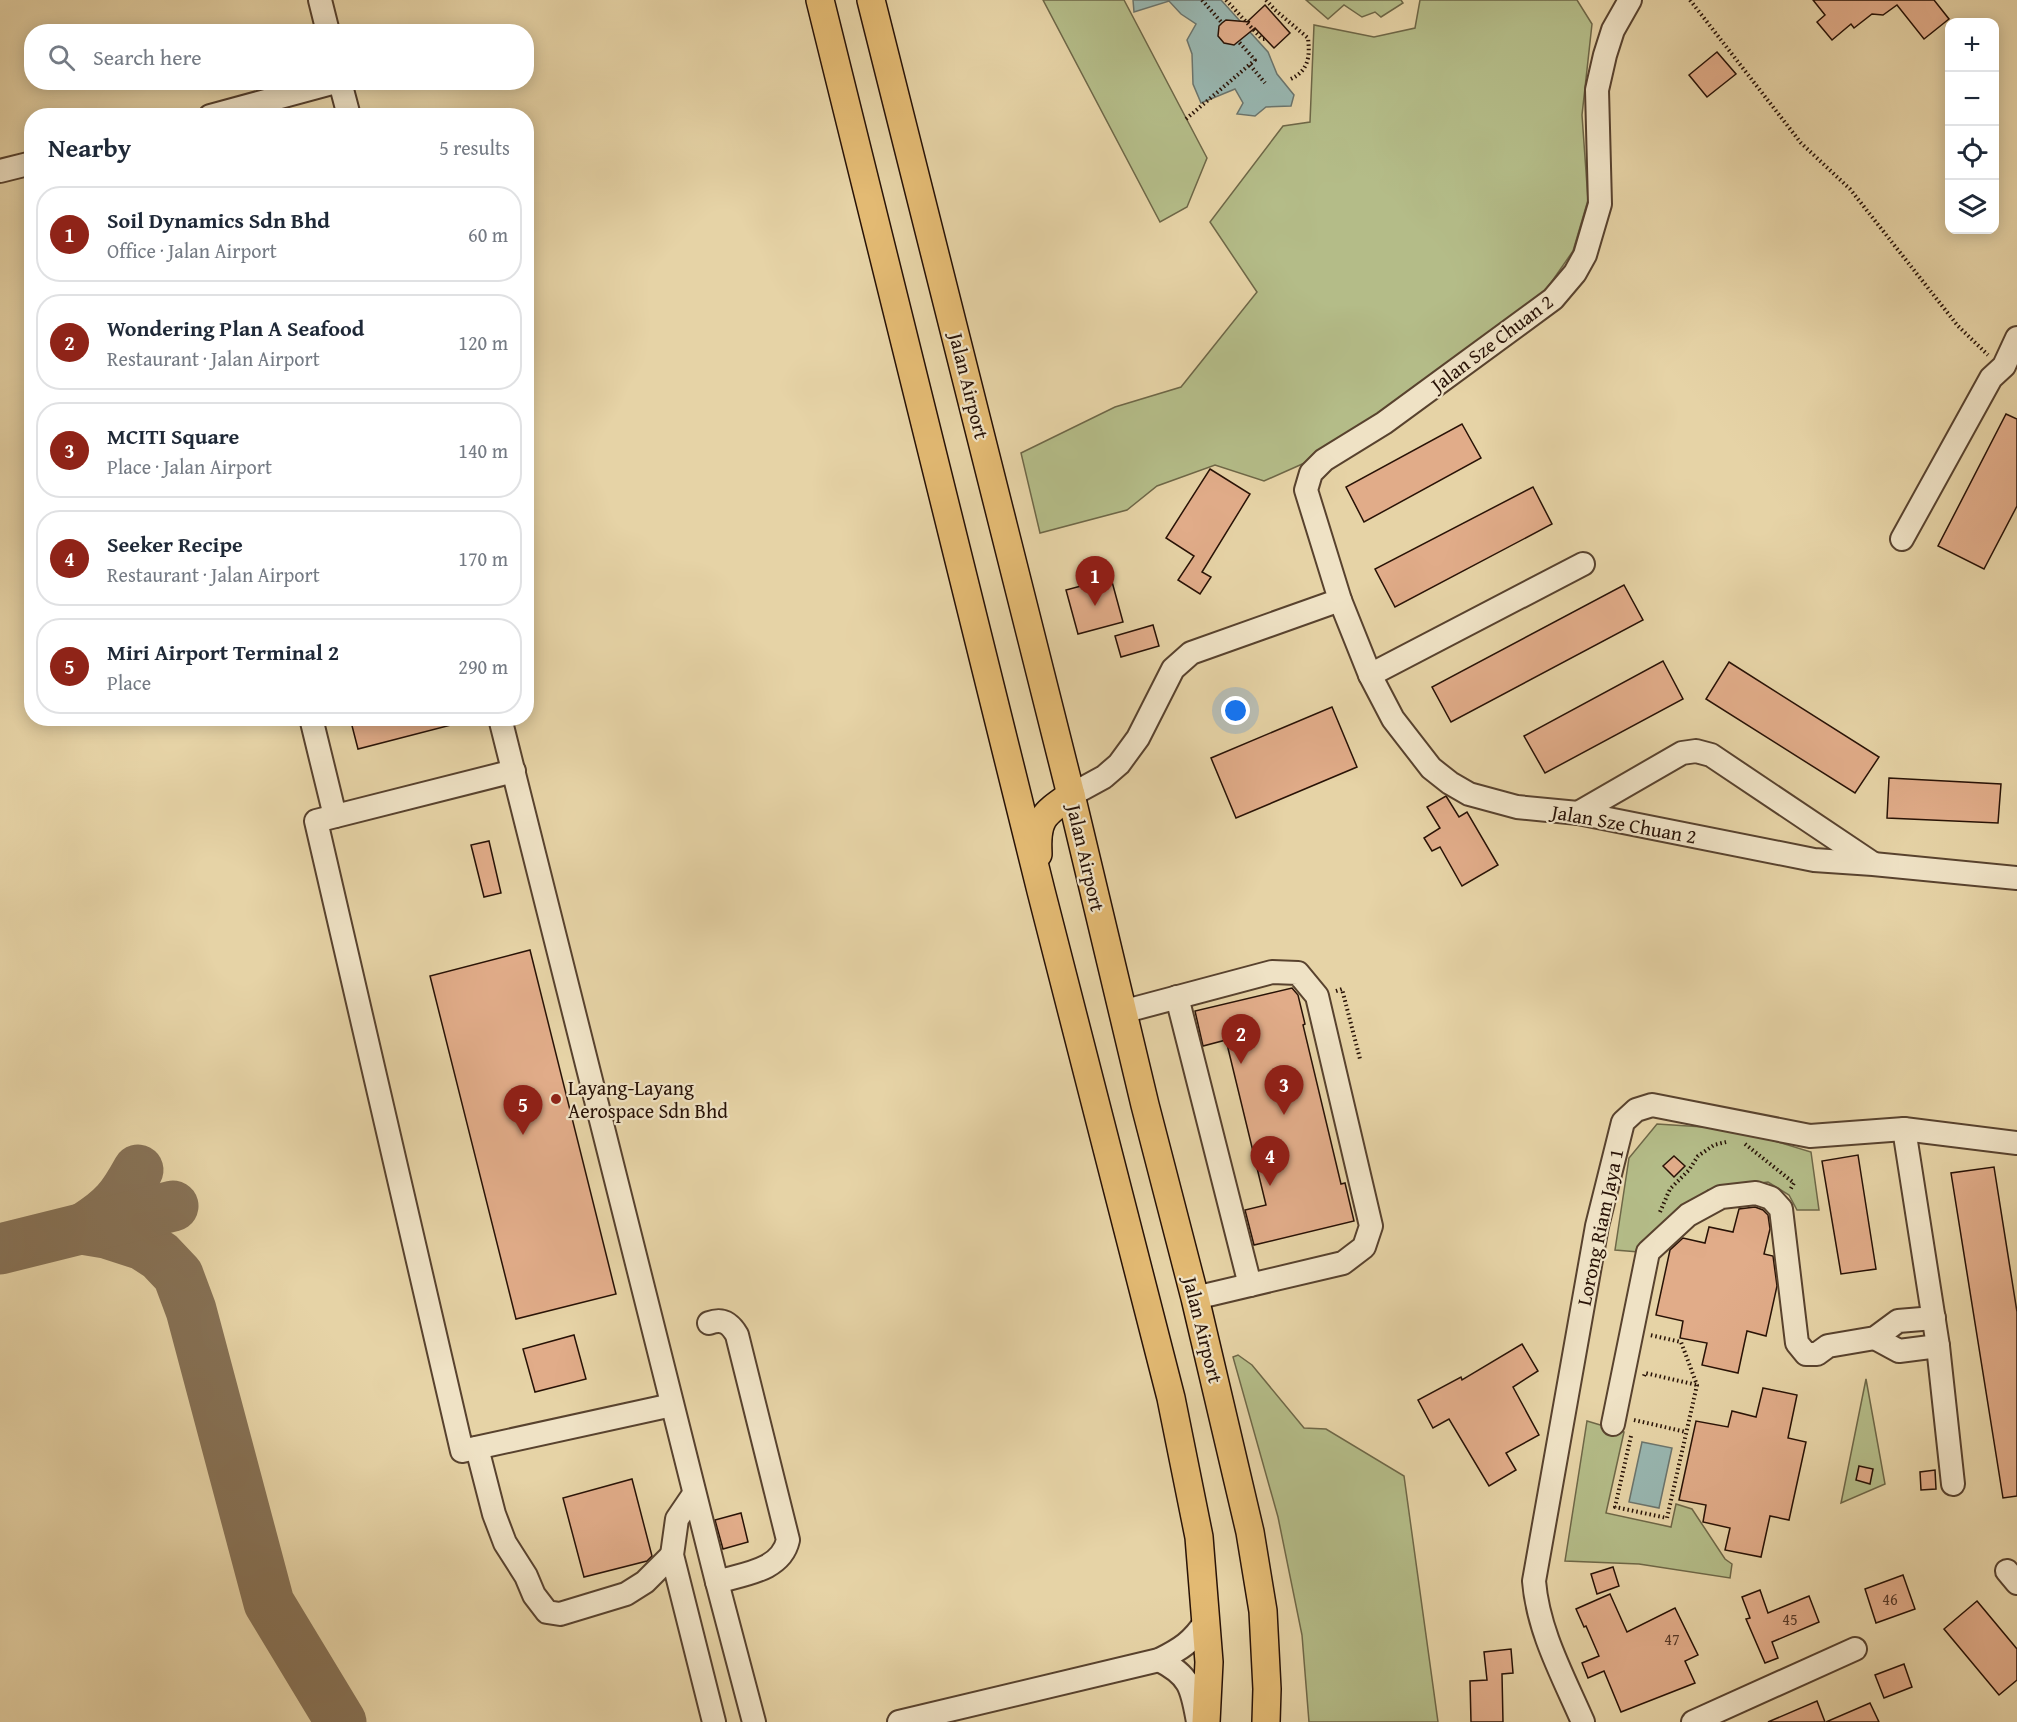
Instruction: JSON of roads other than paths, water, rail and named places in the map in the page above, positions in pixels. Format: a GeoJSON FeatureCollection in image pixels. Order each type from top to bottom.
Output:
{"type":"FeatureCollection","features":[{"type":"Feature","properties":{"kind":"main road"},"geometry":{"type":"LineString","coordinates":[[820,0],[1041,891],[1171,1398],[1199,1536],[1209,1662],[1206,1722]]}},
{"type":"Feature","properties":{"kind":"main road","name":"Jalan Airport"},"geometry":{"type":"LineString","coordinates":[[871,0],[1071,795],[1122,1012],[1196,1298],[1250,1532],[1263,1611],[1267,1689],[1266,1722]]}},
{"type":"Feature","properties":{"kind":"main road"},"geometry":{"type":"LineString","coordinates":[[1041,891],[1037,837],[1044,814],[1071,795]]}},
{"type":"Feature","properties":{"kind":"street"},"geometry":{"type":"LineString","coordinates":[[320,0],[326,24]]}},
{"type":"Feature","properties":{"kind":"street","name":"Jalan Sze Chuan 2"},"geometry":{"type":"LineString","coordinates":[[1630,0],[1613,30],[1597,90],[1600,204],[1585,255],[1575,273],[1553,299],[1384,423],[1324,460],[1311,473],[1306,490],[1340,600],[1370,675],[1393,719],[1431,768],[1469,794],[1517,807],[1578,813],[1814,860],[2017,878]]}},
{"type":"Feature","properties":{"kind":"street"},"geometry":{"type":"LineString","coordinates":[[240,108],[306,90]]}},
{"type":"Feature","properties":{"kind":"street"},"geometry":{"type":"LineString","coordinates":[[342,90],[347,108]]}},
{"type":"Feature","properties":{"kind":"street"},"geometry":{"type":"LineString","coordinates":[[0,171],[24,165]]}},
{"type":"Feature","properties":{"kind":"street"},"geometry":{"type":"LineString","coordinates":[[1902,539],[1991,378],[2010,369],[2017,338]]}},
{"type":"Feature","properties":{"kind":"street"},"geometry":{"type":"LineString","coordinates":[[1370,675],[1583,564]]}},
{"type":"Feature","properties":{"kind":"street"},"geometry":{"type":"LineString","coordinates":[[1071,795],[1104,777],[1119,764],[1138,738],[1173,669],[1191,653],[1340,600]]}},
{"type":"Feature","properties":{"kind":"street"},"geometry":{"type":"LineString","coordinates":[[313,726],[335,816]]}},
{"type":"Feature","properties":{"kind":"street"},"geometry":{"type":"LineString","coordinates":[[502,726],[694,1494],[754,1722]]}},
{"type":"Feature","properties":{"kind":"street"},"geometry":{"type":"LineString","coordinates":[[1578,813],[1682,753],[1696,752],[1711,755],[1873,864]]}},
{"type":"Feature","properties":{"kind":"street"},"geometry":{"type":"LineString","coordinates":[[514,771],[316,821],[462,1451],[672,1405]]}},
{"type":"Feature","properties":{"kind":"street"},"geometry":{"type":"LineString","coordinates":[[1122,1012],[1272,972],[1298,974],[1317,996],[1371,1226],[1364,1246],[1343,1263],[1196,1298]]}},
{"type":"Feature","properties":{"kind":"street"},"geometry":{"type":"LineString","coordinates":[[1177,997],[1250,1285]]}},
{"type":"Feature","properties":{"kind":"street","name":"Lorong Riam Jaya 1"},"geometry":{"type":"LineString","coordinates":[[1583,1722],[1546,1637],[1536,1602],[1534,1581],[1597,1226],[1623,1122],[1636,1110],[1652,1105],[1810,1136],[1904,1129],[2017,1143]]}},
{"type":"Feature","properties":{"kind":"street"},"geometry":{"type":"LineString","coordinates":[[1904,1129],[1938,1346],[1953,1484]]}},
{"type":"Feature","properties":{"kind":"street"},"geometry":{"type":"LineString","coordinates":[[1613,1424],[1648,1252],[1688,1215],[1721,1197],[1756,1192],[1771,1198],[1781,1209],[1797,1343],[1806,1354],[1816,1354],[1828,1346],[1875,1338],[1898,1322],[1934,1318]]}},
{"type":"Feature","properties":{"kind":"street"},"geometry":{"type":"LineString","coordinates":[[709,1323],[718,1320],[726,1322],[732,1326],[737,1335],[788,1540],[786,1551],[779,1560],[767,1567],[717,1582]]}},
{"type":"Feature","properties":{"kind":"street"},"geometry":{"type":"LineString","coordinates":[[1875,1338],[1899,1351],[1938,1346]]}},
{"type":"Feature","properties":{"kind":"street"},"geometry":{"type":"LineString","coordinates":[[477,1448],[494,1514],[506,1543],[526,1576],[534,1595],[547,1612],[560,1614],[626,1594],[659,1569],[672,1555]]}},
{"type":"Feature","properties":{"kind":"street"},"geometry":{"type":"LineString","coordinates":[[694,1494],[677,1518],[672,1555],[714,1722]]}},
{"type":"Feature","properties":{"kind":"street"},"geometry":{"type":"LineString","coordinates":[[899,1722],[1159,1660],[1180,1650],[1196,1637],[1206,1621]]}},
{"type":"Feature","properties":{"kind":"street"},"geometry":{"type":"LineString","coordinates":[[1693,1722],[1855,1649]]}},
{"type":"Feature","properties":{"kind":"street"},"geometry":{"type":"LineString","coordinates":[[1159,1660],[1186,1678],[1198,1722]]}},
{"type":"Feature","properties":{"kind":"water"},"geometry":{"type":"Polygon","coordinates":[[[1133,0],[1221,0],[1268,52],[1277,74],[1294,95],[1291,106],[1266,107],[1255,116],[1237,114],[1243,103],[1235,89],[1201,103],[1193,84],[1192,54],[1187,40],[1196,24],[1181,14],[1169,1],[1134,12],[1133,0]]]}},
{"type":"Feature","properties":{"kind":"water"},"geometry":{"type":"Polygon","coordinates":[[[1642,1442],[1672,1448],[1659,1508],[1629,1502],[1642,1442]]]}},
{"type":"Feature","properties":{"kind":"place","name":"Soil Dynamics Sdn Bhd"},"geometry":{"type":"Point","coordinates":[1095,606]}},
{"type":"Feature","properties":{"kind":"place","name":"Wondering Plan A Seafood"},"geometry":{"type":"Point","coordinates":[1241,1064]}},
{"type":"Feature","properties":{"kind":"place","name":"Layang-Layang Aerospace Sdn Bhd"},"geometry":{"type":"Point","coordinates":[556,1099]}},
{"type":"Feature","properties":{"kind":"place","name":"MCITI Square"},"geometry":{"type":"Point","coordinates":[1284,1115]}},
{"type":"Feature","properties":{"kind":"place","name":"Miri Airport Terminal 2"},"geometry":{"type":"Point","coordinates":[523,1135]}},
{"type":"Feature","properties":{"kind":"place","name":"Seeker Recipe"},"geometry":{"type":"Point","coordinates":[1270,1186]}}]}
